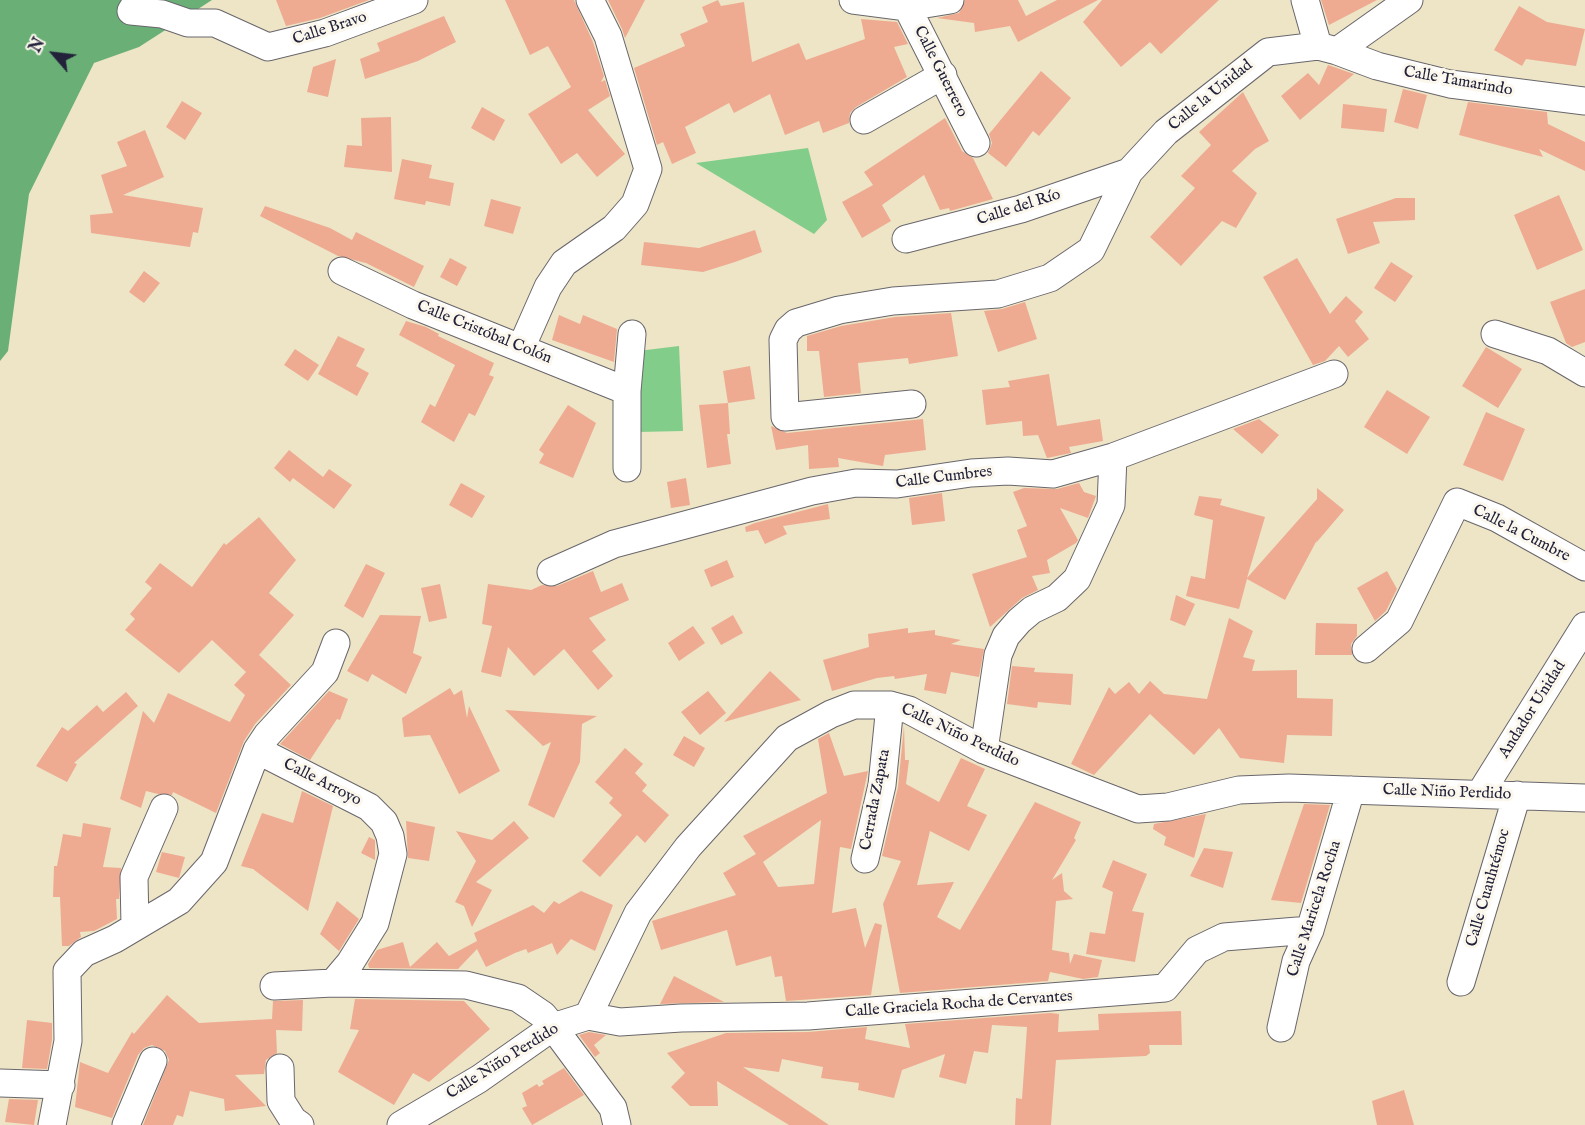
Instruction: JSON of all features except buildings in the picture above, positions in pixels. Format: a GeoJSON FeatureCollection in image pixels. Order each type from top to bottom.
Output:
{"type":"FeatureCollection","features":[{"type":"Feature","properties":{"kind":"street","name":"Calle Bravo"},"geometry":{"type":"LineString","coordinates":[[135,5],[188,23],[215,24],[268,47],[325,33],[414,0]]}},
{"type":"Feature","properties":{"kind":"street"},"geometry":{"type":"LineString","coordinates":[[522,348],[548,286],[564,263],[614,228],[635,204],[648,169],[608,36],[590,0]]}},
{"type":"Feature","properties":{"kind":"street"},"geometry":{"type":"LineString","coordinates":[[853,0],[908,4],[950,0]]}},
{"type":"Feature","properties":{"kind":"street"},"geometry":{"type":"LineString","coordinates":[[1305,0],[1327,48]]}},
{"type":"Feature","properties":{"kind":"street","name":"Calle la Unidad"},"geometry":{"type":"LineString","coordinates":[[912,404],[785,417],[783,340],[788,330],[796,324],[839,310],[893,301],[998,294],[1050,278],[1091,250],[1129,172],[1166,132],[1268,52],[1327,48],[1409,0]]}},
{"type":"Feature","properties":{"kind":"street","name":"Calle Guerrero"},"geometry":{"type":"LineString","coordinates":[[908,4],[976,143]]}},
{"type":"Feature","properties":{"kind":"street","name":"Calle Tamarindo"},"geometry":{"type":"LineString","coordinates":[[1327,48],[1377,66],[1450,84],[1583,101]]}},
{"type":"Feature","properties":{"kind":"street"},"geometry":{"type":"LineString","coordinates":[[864,120],[943,75]]}},
{"type":"Feature","properties":{"kind":"street","name":"Calle del Río"},"geometry":{"type":"LineString","coordinates":[[906,239],[1021,209],[1129,172]]}},
{"type":"Feature","properties":{"kind":"street","name":"Calle Cristóbal Colón"},"geometry":{"type":"LineString","coordinates":[[342,271],[413,304],[627,391]]}},
{"type":"Feature","properties":{"kind":"street"},"geometry":{"type":"LineString","coordinates":[[627,468],[627,391],[632,334]]}},
{"type":"Feature","properties":{"kind":"street"},"geometry":{"type":"LineString","coordinates":[[1496,334],[1548,351],[1585,373]]}},
{"type":"Feature","properties":{"kind":"street","name":"Calle Cumbres"},"geometry":{"type":"LineString","coordinates":[[551,572],[614,544],[812,491],[856,483],[897,484],[971,473],[1008,471],[1053,474],[1113,457],[1334,374]]}},
{"type":"Feature","properties":{"kind":"street"},"geometry":{"type":"LineString","coordinates":[[984,750],[998,655],[1006,636],[1018,621],[1032,610],[1057,598],[1077,579],[1111,505],[1113,457]]}},
{"type":"Feature","properties":{"kind":"street","name":"Calle la Cumbre"},"geometry":{"type":"LineString","coordinates":[[1366,649],[1399,621],[1457,502],[1497,518],[1585,567]]}},
{"type":"Feature","properties":{"kind":"street","name":"Andador Unidad"},"geometry":{"type":"LineString","coordinates":[[1480,794],[1585,626]]}},
{"type":"Feature","properties":{"kind":"street"},"geometry":{"type":"LineString","coordinates":[[51,1125],[68,1041],[67,971],[84,953],[115,939],[179,901],[214,862],[257,750],[274,727],[325,672],[336,643]]}},
{"type":"Feature","properties":{"kind":"street","name":"Calle Niño Perdido"},"geometry":{"type":"LineString","coordinates":[[401,1125],[479,1079],[553,1027],[588,1016],[622,941],[638,913],[688,847],[787,738],[831,714],[854,705],[890,705],[909,710],[984,750],[1138,808],[1168,807],[1239,790],[1289,788],[1585,798]]}},
{"type":"Feature","properties":{"kind":"street","name":"Cerrada Zapata"},"geometry":{"type":"LineString","coordinates":[[866,859],[882,785],[890,705]]}},
{"type":"Feature","properties":{"kind":"street","name":"Calle Arroyo"},"geometry":{"type":"LineString","coordinates":[[257,750],[369,807],[384,822],[390,836],[393,854],[375,923],[350,963],[333,983]]}},
{"type":"Feature","properties":{"kind":"street","name":"Calle Maricela Rocha"},"geometry":{"type":"LineString","coordinates":[[1281,1028],[1296,961],[1310,930],[1352,790]]}},
{"type":"Feature","properties":{"kind":"street","name":"Calle Cuauhtémoc"},"geometry":{"type":"LineString","coordinates":[[1461,982],[1517,795]]}},
{"type":"Feature","properties":{"kind":"street"},"geometry":{"type":"LineString","coordinates":[[135,926],[134,877],[164,808]]}},
{"type":"Feature","properties":{"kind":"street","name":"Calle Graciela Rocha de Cervantes"},"geometry":{"type":"LineString","coordinates":[[588,1016],[620,1022],[681,1018],[808,1016],[1165,988],[1197,950],[1224,937],[1310,930]]}},
{"type":"Feature","properties":{"kind":"street"},"geometry":{"type":"LineString","coordinates":[[274,986],[333,983],[466,985],[519,998],[543,1015],[553,1027],[613,1108],[617,1125]]}},
{"type":"Feature","properties":{"kind":"street"},"geometry":{"type":"LineString","coordinates":[[126,1125],[153,1061]]}},
{"type":"Feature","properties":{"kind":"street"},"geometry":{"type":"LineString","coordinates":[[280,1068],[281,1101],[293,1120],[300,1125]]}},
{"type":"Feature","properties":{"kind":"street"},"geometry":{"type":"LineString","coordinates":[[0,1083],[61,1084]]}},
{"type":"Feature","properties":{"kind":"green space"},"geometry":{"type":"Polygon","coordinates":[[[0,0],[212,0],[139,47],[94,63],[29,194],[8,351],[0,361],[0,0]]]}},
{"type":"Feature","properties":{"kind":"green space"},"geometry":{"type":"Polygon","coordinates":[[[808,148],[827,220],[814,234],[696,163],[808,148]]]}},
{"type":"Feature","properties":{"kind":"green space"},"geometry":{"type":"Polygon","coordinates":[[[679,346],[683,431],[638,432],[638,351],[679,346]]]}}]}
